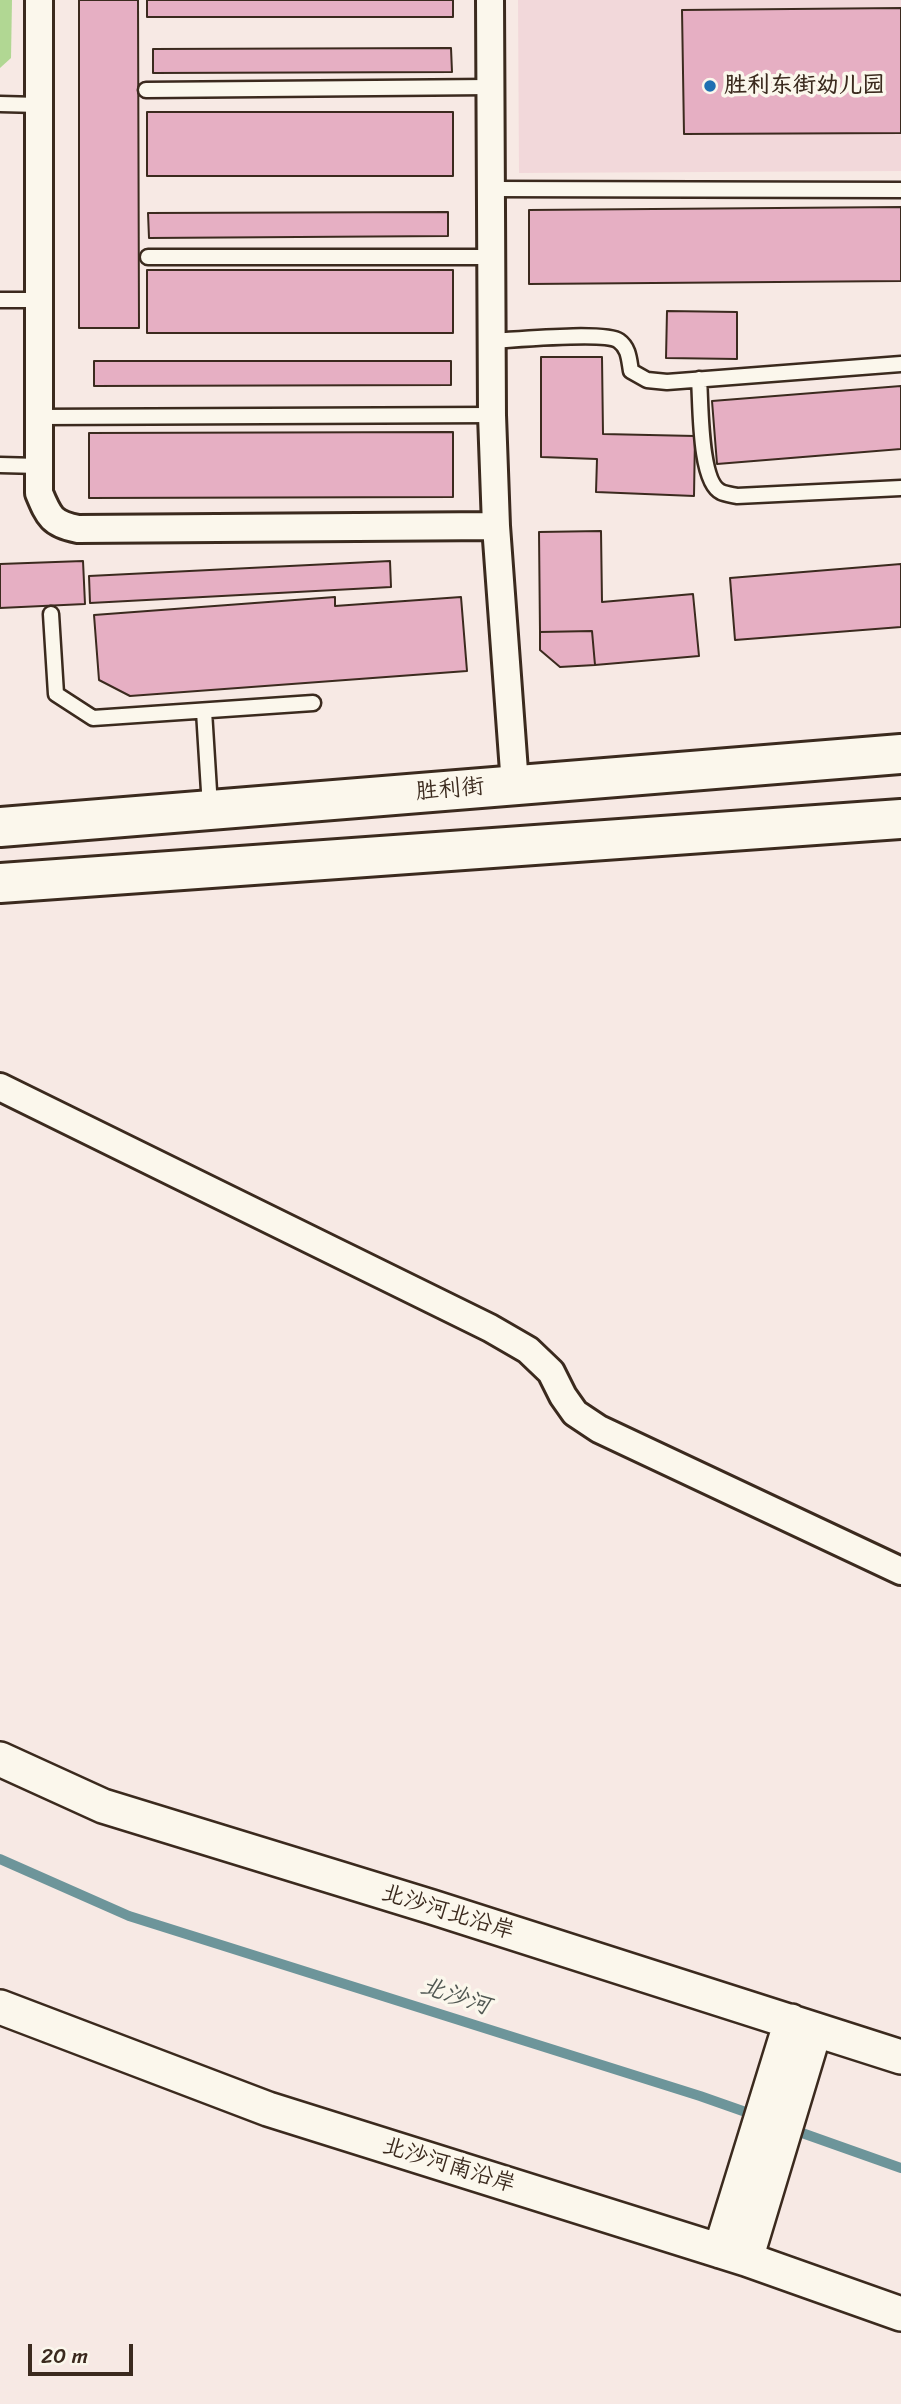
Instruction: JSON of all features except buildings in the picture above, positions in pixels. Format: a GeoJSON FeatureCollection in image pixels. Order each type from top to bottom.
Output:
{"type":"FeatureCollection","features":[{"type":"Feature","properties":{"kind":"main road","name":"胜利街"},"geometry":{"type":"LineString","coordinates":[[0,827],[901,754]]}},
{"type":"Feature","properties":{"kind":"main road"},"geometry":{"type":"LineString","coordinates":[[0,883],[901,819]]}},
{"type":"Feature","properties":{"kind":"street"},"geometry":{"type":"LineString","coordinates":[[39,0],[39,493],[48,514],[60,525],[78,529],[496,526]]}},
{"type":"Feature","properties":{"kind":"street"},"geometry":{"type":"LineString","coordinates":[[490,0],[492,415],[496,526],[515,785]]}},
{"type":"Feature","properties":{"kind":"street"},"geometry":{"type":"LineString","coordinates":[[0,1087],[490,1328],[528,1350],[551,1372],[575,1413],[599,1429],[901,1571]]}},
{"type":"Feature","properties":{"kind":"street","name":"北沙河北沿岸"},"geometry":{"type":"LineString","coordinates":[[0,1759],[103,1806],[901,2057]]}},
{"type":"Feature","properties":{"kind":"street","name":"北沙河南沿岸"},"geometry":{"type":"LineString","coordinates":[[0,2007],[268,2109],[733,2255],[901,2314]]}},
{"type":"Feature","properties":{"kind":"street"},"geometry":{"type":"LineString","coordinates":[[733,2255],[803,2026]]}},
{"type":"Feature","properties":{"kind":"lane"},"geometry":{"type":"LineString","coordinates":[[146,90],[489,87]]}},
{"type":"Feature","properties":{"kind":"lane"},"geometry":{"type":"LineString","coordinates":[[0,104],[39,105]]}},
{"type":"Feature","properties":{"kind":"lane"},"geometry":{"type":"LineString","coordinates":[[490,189],[901,190]]}},
{"type":"Feature","properties":{"kind":"lane"},"geometry":{"type":"LineString","coordinates":[[148,257],[490,257]]}},
{"type":"Feature","properties":{"kind":"lane"},"geometry":{"type":"LineString","coordinates":[[0,300],[39,300]]}},
{"type":"Feature","properties":{"kind":"lane"},"geometry":{"type":"LineString","coordinates":[[491,341],[598,337],[617,339],[626,348],[631,371],[647,380],[901,365]]}},
{"type":"Feature","properties":{"kind":"lane"},"geometry":{"type":"LineString","coordinates":[[699,379],[706,466],[711,482],[720,492],[737,495],[901,488]]}},
{"type":"Feature","properties":{"kind":"lane"},"geometry":{"type":"LineString","coordinates":[[39,417],[492,415]]}},
{"type":"Feature","properties":{"kind":"lane"},"geometry":{"type":"LineString","coordinates":[[0,465],[39,466]]}},
{"type":"Feature","properties":{"kind":"lane"},"geometry":{"type":"LineString","coordinates":[[51,614],[56,694],[93,718],[313,703]]}},
{"type":"Feature","properties":{"kind":"lane"},"geometry":{"type":"LineString","coordinates":[[204,711],[210,810]]}},
{"type":"Feature","properties":{"kind":"shaded area","name":"胜利东街幼儿园"},"geometry":{"type":"Polygon","coordinates":[[[518,0],[901,0],[901,171],[519,173],[518,0]]]}},
{"type":"Feature","properties":{"kind":"green space"},"geometry":{"type":"Polygon","coordinates":[[[0,0],[12,0],[11,58],[0,68],[0,0]]]}},
{"type":"Feature","properties":{"kind":"waterway","name":"北沙河"},"geometry":{"type":"LineString","coordinates":[[0,1859],[129,1916],[757,2116]]}},
{"type":"Feature","properties":{"kind":"waterway","name":"北沙河"},"geometry":{"type":"LineString","coordinates":[[788,2128],[901,2168]]}},
{"type":"Feature","properties":{"kind":"place","name":"胜利东街幼儿园"},"geometry":{"type":"Point","coordinates":[710,86]}}]}
